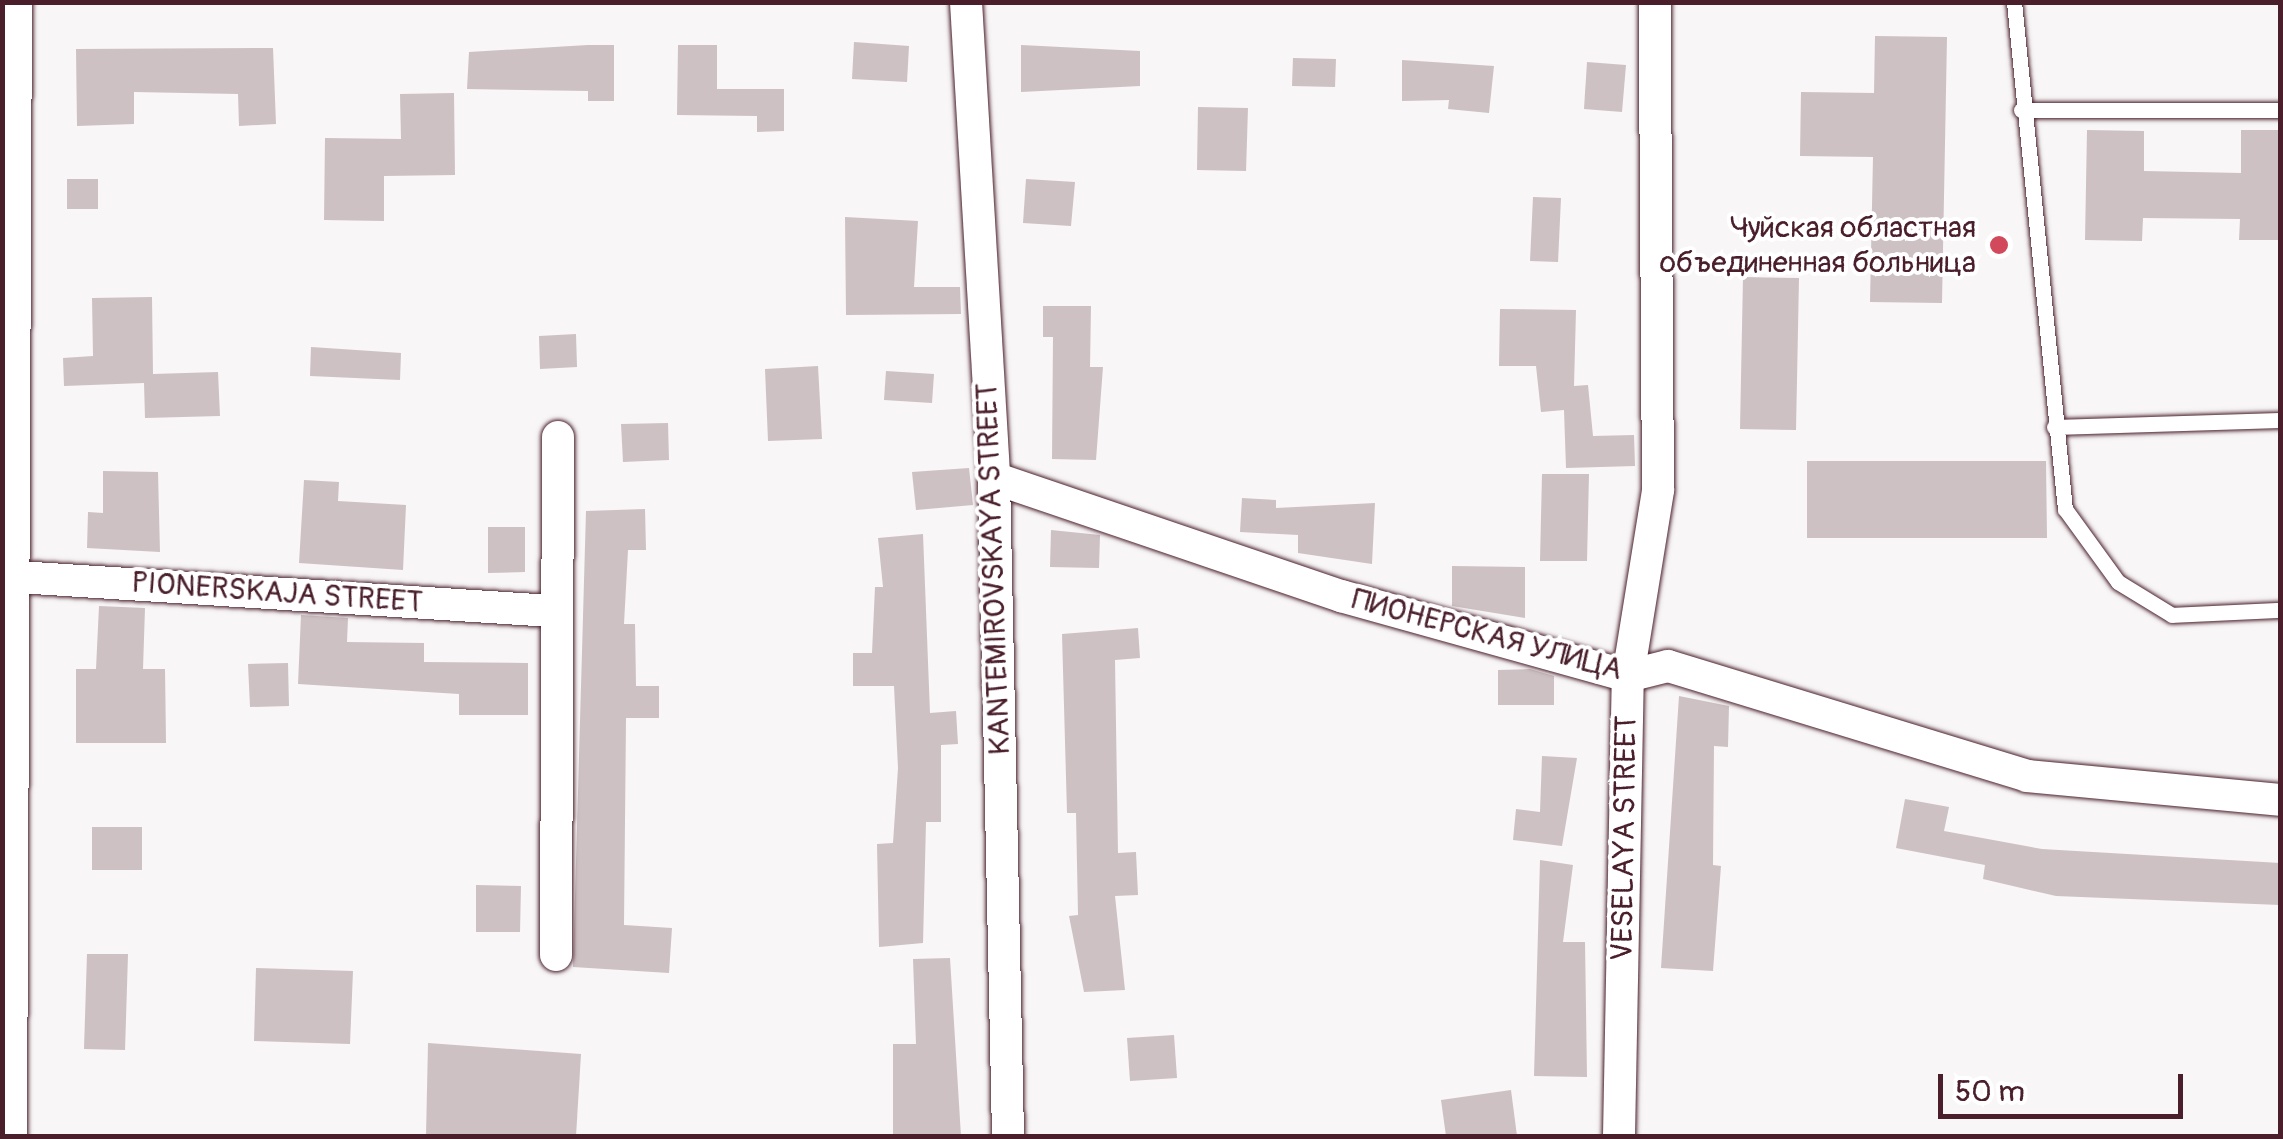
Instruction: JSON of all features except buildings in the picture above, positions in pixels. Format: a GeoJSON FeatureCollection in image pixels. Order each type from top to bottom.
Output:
{"type":"FeatureCollection","features":[{"type":"Feature","properties":{"kind":"street"},"geometry":{"type":"LineString","coordinates":[[12,1136],[10,576],[16,2]]}},
{"type":"Feature","properties":{"kind":"street","name":"KANTEMIROVSKAYA STREET"},"geometry":{"type":"LineString","coordinates":[[966,2],[994,478],[1008,1136]]}},
{"type":"Feature","properties":{"kind":"street","name":"VESELAYA STREET"},"geometry":{"type":"LineString","coordinates":[[1620,1136],[1628,676],[1658,490],[1655,2]]}},
{"type":"Feature","properties":{"kind":"street"},"geometry":{"type":"LineString","coordinates":[[556,955],[552,612],[558,437]]}},
{"type":"Feature","properties":{"kind":"street","name":"ПИОНЕРСКАЯ УЛИЦА"},"geometry":{"type":"LineString","coordinates":[[994,478],[1340,596],[1628,676],[1668,666],[2027,776],[2280,800]]}},
{"type":"Feature","properties":{"kind":"street","name":"PIONERSKAJA STREET"},"geometry":{"type":"LineString","coordinates":[[10,576],[552,612]]}},
{"type":"Feature","properties":{"kind":"lane"},"geometry":{"type":"LineString","coordinates":[[2014,2],[2020,110],[2065,510],[2118,582],[2172,615],[2280,610]]}},
{"type":"Feature","properties":{"kind":"lane"},"geometry":{"type":"LineString","coordinates":[[2020,110],[2280,110]]}},
{"type":"Feature","properties":{"kind":"lane"},"geometry":{"type":"LineString","coordinates":[[2054,427],[2280,420]]}},
{"type":"Feature","properties":{"kind":"place","name":"Чуйская областная объединенная больница"},"geometry":{"type":"Point","coordinates":[1999,245]}}]}
